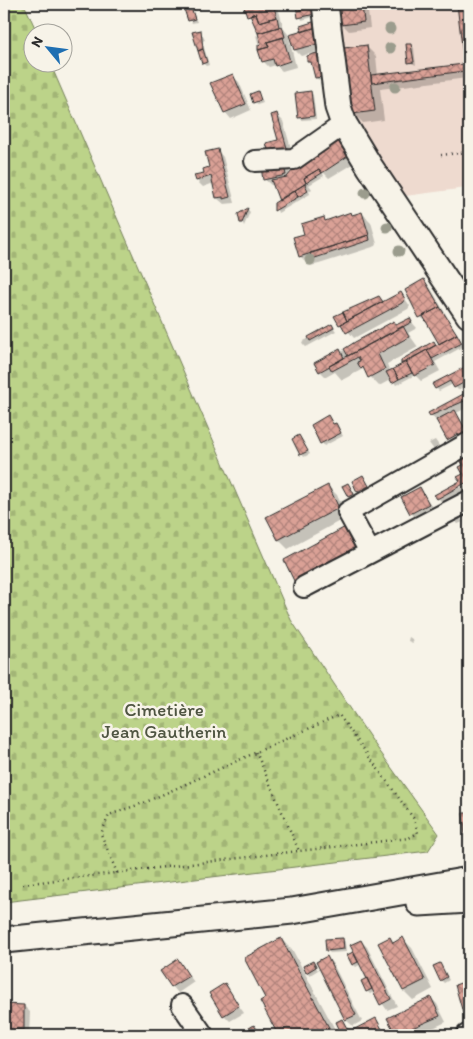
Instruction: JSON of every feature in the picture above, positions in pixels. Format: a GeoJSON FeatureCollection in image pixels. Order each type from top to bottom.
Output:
{"type":"FeatureCollection","features":[{"type":"Feature","properties":{"kind":"main road"},"geometry":{"type":"LineString","coordinates":[[326,4],[338,107],[344,124],[370,167],[469,315]]}},
{"type":"Feature","properties":{"kind":"main road"},"geometry":{"type":"LineString","coordinates":[[292,911],[469,880]]}},
{"type":"Feature","properties":{"kind":"main road"},"geometry":{"type":"LineString","coordinates":[[4,940],[292,911],[469,900]]}},
{"type":"Feature","properties":{"kind":"street"},"geometry":{"type":"LineString","coordinates":[[255,161],[294,159],[344,124]]}},
{"type":"Feature","properties":{"kind":"street"},"geometry":{"type":"LineString","coordinates":[[370,552],[348,512],[469,443]]}},
{"type":"Feature","properties":{"kind":"street"},"geometry":{"type":"LineString","coordinates":[[304,587],[469,501]]}},
{"type":"Feature","properties":{"kind":"street"},"geometry":{"type":"LineString","coordinates":[[182,1004],[203,1035]]}},
{"type":"Feature","properties":{"kind":"path"},"geometry":{"type":"LineString","coordinates":[[441,155],[469,152]]}},
{"type":"Feature","properties":{"kind":"path"},"geometry":{"type":"LineString","coordinates":[[23,884],[117,873],[299,851],[410,838],[418,833],[414,819],[339,715],[146,802],[109,815],[101,834],[117,873]]}},
{"type":"Feature","properties":{"kind":"path"},"geometry":{"type":"LineString","coordinates":[[256,752],[299,851]]}},
{"type":"Feature","properties":{"kind":"shaded area"},"geometry":{"type":"Polygon","coordinates":[[[339,4],[469,4],[469,193],[466,188],[405,196],[352,114],[339,4]]]}},
{"type":"Feature","properties":{"kind":"green space","name":"Cimetière Jean Gautherin"},"geometry":{"type":"Polygon","coordinates":[[[4,4],[24,4],[32,22],[22,22],[22,72],[54,72],[291,620],[373,742],[439,834],[428,851],[4,902],[4,4]]]}},
{"type":"Feature","properties":{"kind":"building"},"geometry":{"type":"Polygon","coordinates":[[[243,4],[273,4],[277,17],[259,22],[256,13],[247,16],[243,4]]]}},
{"type":"Feature","properties":{"kind":"building"},"geometry":{"type":"Polygon","coordinates":[[[295,4],[312,4],[314,6],[297,11],[295,4]]]}},
{"type":"Feature","properties":{"kind":"building"},"geometry":{"type":"Polygon","coordinates":[[[339,4],[362,4],[364,22],[341,25],[339,4]]]}},
{"type":"Feature","properties":{"kind":"building"},"geometry":{"type":"Polygon","coordinates":[[[457,4],[469,4],[469,105],[464,64],[457,4]]]}},
{"type":"Feature","properties":{"kind":"building"},"geometry":{"type":"Polygon","coordinates":[[[314,6],[315,14],[298,18],[297,11],[314,6]]]}},
{"type":"Feature","properties":{"kind":"building"},"geometry":{"type":"Polygon","coordinates":[[[191,7],[195,19],[188,21],[184,9],[191,7]]]}},
{"type":"Feature","properties":{"kind":"building"},"geometry":{"type":"Polygon","coordinates":[[[256,13],[259,22],[277,17],[279,27],[258,33],[250,15],[256,13]]]}},
{"type":"Feature","properties":{"kind":"building"},"geometry":{"type":"Polygon","coordinates":[[[316,21],[317,27],[302,32],[300,26],[316,21]]]}},
{"type":"Feature","properties":{"kind":"building"},"geometry":{"type":"Polygon","coordinates":[[[282,26],[285,37],[267,42],[269,47],[258,50],[258,45],[261,44],[258,33],[282,26]]]}},
{"type":"Feature","properties":{"kind":"building"},"geometry":{"type":"Polygon","coordinates":[[[317,27],[318,44],[294,50],[289,35],[317,27]]]}},
{"type":"Feature","properties":{"kind":"building"},"geometry":{"type":"Polygon","coordinates":[[[201,30],[203,49],[198,51],[192,32],[201,30]]]}},
{"type":"Feature","properties":{"kind":"building"},"geometry":{"type":"Polygon","coordinates":[[[283,37],[290,61],[275,66],[273,59],[262,62],[258,50],[269,47],[267,42],[283,37]]]}},
{"type":"Feature","properties":{"kind":"building"},"geometry":{"type":"Polygon","coordinates":[[[406,44],[411,44],[414,62],[408,63],[406,44]]]}},
{"type":"Feature","properties":{"kind":"building"},"geometry":{"type":"Polygon","coordinates":[[[367,45],[375,111],[352,114],[344,48],[367,45]]]}},
{"type":"Feature","properties":{"kind":"building"},"geometry":{"type":"Polygon","coordinates":[[[203,49],[207,62],[202,64],[198,51],[203,49]]]}},
{"type":"Feature","properties":{"kind":"building"},"geometry":{"type":"Polygon","coordinates":[[[320,52],[323,77],[315,78],[311,62],[307,62],[307,56],[320,52]]]}},
{"type":"Feature","properties":{"kind":"building"},"geometry":{"type":"Polygon","coordinates":[[[464,64],[465,71],[372,83],[371,75],[464,64]]]}},
{"type":"Feature","properties":{"kind":"building"},"geometry":{"type":"Polygon","coordinates":[[[233,74],[246,104],[224,113],[210,83],[233,74]]]}},
{"type":"Feature","properties":{"kind":"building"},"geometry":{"type":"Polygon","coordinates":[[[258,91],[261,100],[253,103],[250,94],[258,91]]]}},
{"type":"Feature","properties":{"kind":"building"},"geometry":{"type":"Polygon","coordinates":[[[311,91],[314,116],[298,118],[295,93],[311,91]]]}},
{"type":"Feature","properties":{"kind":"building"},"geometry":{"type":"Polygon","coordinates":[[[277,113],[289,155],[270,157],[266,143],[278,140],[271,115],[277,113]]]}},
{"type":"Feature","properties":{"kind":"building"},"geometry":{"type":"Polygon","coordinates":[[[338,139],[348,156],[322,173],[319,169],[304,178],[306,183],[279,201],[271,180],[287,177],[297,165],[338,139]]]}},
{"type":"Feature","properties":{"kind":"building"},"geometry":{"type":"Polygon","coordinates":[[[218,149],[230,197],[223,199],[223,197],[216,198],[211,176],[196,181],[194,175],[204,173],[203,169],[209,167],[205,152],[218,149]]]}},
{"type":"Feature","properties":{"kind":"building"},"geometry":{"type":"Polygon","coordinates":[[[283,162],[286,175],[263,180],[261,167],[283,162]]]}},
{"type":"Feature","properties":{"kind":"building"},"geometry":{"type":"Polygon","coordinates":[[[319,169],[322,173],[306,183],[304,178],[319,169]]]}},
{"type":"Feature","properties":{"kind":"building"},"geometry":{"type":"Polygon","coordinates":[[[305,184],[308,191],[298,197],[295,190],[305,184]]]}},
{"type":"Feature","properties":{"kind":"building"},"geometry":{"type":"Polygon","coordinates":[[[295,190],[298,197],[274,211],[274,203],[295,190]]]}},
{"type":"Feature","properties":{"kind":"building"},"geometry":{"type":"Polygon","coordinates":[[[248,208],[242,223],[240,223],[238,214],[248,208]]]}},
{"type":"Feature","properties":{"kind":"building"},"geometry":{"type":"Polygon","coordinates":[[[351,212],[352,215],[362,212],[369,235],[299,257],[293,237],[304,234],[301,224],[324,217],[325,221],[351,212]]]}},
{"type":"Feature","properties":{"kind":"building"},"geometry":{"type":"Polygon","coordinates":[[[369,235],[370,240],[312,259],[310,253],[369,235]]]}},
{"type":"Feature","properties":{"kind":"building"},"geometry":{"type":"Polygon","coordinates":[[[424,279],[440,307],[419,318],[405,290],[424,279]]]}},
{"type":"Feature","properties":{"kind":"building"},"geometry":{"type":"Polygon","coordinates":[[[401,292],[405,299],[402,303],[346,333],[341,324],[401,292]]]}},
{"type":"Feature","properties":{"kind":"building"},"geometry":{"type":"Polygon","coordinates":[[[379,296],[383,302],[347,321],[343,312],[379,296]]]}},
{"type":"Feature","properties":{"kind":"building"},"geometry":{"type":"Polygon","coordinates":[[[440,307],[457,334],[439,344],[423,316],[440,307]]]}},
{"type":"Feature","properties":{"kind":"building"},"geometry":{"type":"Polygon","coordinates":[[[343,312],[347,321],[339,325],[334,316],[343,312]]]}},
{"type":"Feature","properties":{"kind":"building"},"geometry":{"type":"Polygon","coordinates":[[[410,318],[412,322],[348,356],[344,349],[394,321],[396,325],[410,318]]]}},
{"type":"Feature","properties":{"kind":"building"},"geometry":{"type":"Polygon","coordinates":[[[332,324],[334,328],[310,341],[308,337],[332,324]]]}},
{"type":"Feature","properties":{"kind":"building"},"geometry":{"type":"Polygon","coordinates":[[[403,326],[409,337],[378,354],[385,369],[368,378],[363,367],[361,369],[357,362],[360,361],[358,357],[332,371],[329,366],[403,326]]]}},
{"type":"Feature","properties":{"kind":"building"},"geometry":{"type":"Polygon","coordinates":[[[457,334],[462,343],[432,359],[427,350],[457,334]]]}},
{"type":"Feature","properties":{"kind":"building"},"geometry":{"type":"Polygon","coordinates":[[[434,341],[436,345],[401,364],[401,360],[434,341]]]}},
{"type":"Feature","properties":{"kind":"building"},"geometry":{"type":"Polygon","coordinates":[[[340,349],[344,358],[319,372],[314,363],[340,349]]]}},
{"type":"Feature","properties":{"kind":"building"},"geometry":{"type":"Polygon","coordinates":[[[427,350],[435,365],[414,376],[406,362],[427,350]]]}},
{"type":"Feature","properties":{"kind":"building"},"geometry":{"type":"Polygon","coordinates":[[[406,362],[412,373],[399,379],[393,369],[406,362]]]}},
{"type":"Feature","properties":{"kind":"building"},"geometry":{"type":"Polygon","coordinates":[[[465,367],[469,374],[469,380],[454,388],[450,381],[435,389],[432,384],[465,367]]]}},
{"type":"Feature","properties":{"kind":"building"},"geometry":{"type":"Polygon","coordinates":[[[393,369],[399,379],[392,383],[386,372],[393,369]]]}},
{"type":"Feature","properties":{"kind":"building"},"geometry":{"type":"Polygon","coordinates":[[[469,391],[469,399],[430,416],[428,413],[469,391]]]}},
{"type":"Feature","properties":{"kind":"building"},"geometry":{"type":"Polygon","coordinates":[[[455,410],[469,436],[463,443],[458,434],[447,440],[436,420],[455,410]]]}},
{"type":"Feature","properties":{"kind":"building"},"geometry":{"type":"Polygon","coordinates":[[[328,415],[333,424],[336,423],[341,433],[320,444],[311,425],[328,415]]]}},
{"type":"Feature","properties":{"kind":"building"},"geometry":{"type":"Polygon","coordinates":[[[299,435],[308,451],[300,455],[292,439],[299,435]]]}},
{"type":"Feature","properties":{"kind":"building"},"geometry":{"type":"Polygon","coordinates":[[[469,452],[469,481],[437,499],[434,495],[460,481],[457,477],[463,474],[459,467],[463,465],[459,457],[469,452]]]}},
{"type":"Feature","properties":{"kind":"building"},"geometry":{"type":"Polygon","coordinates":[[[363,475],[369,486],[357,492],[352,481],[363,475]]]}},
{"type":"Feature","properties":{"kind":"building"},"geometry":{"type":"Polygon","coordinates":[[[348,483],[354,494],[348,497],[342,486],[348,483]]]}},
{"type":"Feature","properties":{"kind":"building"},"geometry":{"type":"Polygon","coordinates":[[[328,485],[339,508],[278,540],[266,517],[328,485]]]}},
{"type":"Feature","properties":{"kind":"building"},"geometry":{"type":"Polygon","coordinates":[[[420,487],[429,504],[410,514],[401,497],[420,487]]]}},
{"type":"Feature","properties":{"kind":"building"},"geometry":{"type":"Polygon","coordinates":[[[351,524],[362,547],[295,583],[284,560],[351,524]]]}},
{"type":"Feature","properties":{"kind":"building"},"geometry":{"type":"Polygon","coordinates":[[[463,813],[469,813],[469,836],[465,836],[463,813]]]}},
{"type":"Feature","properties":{"kind":"building"},"geometry":{"type":"Polygon","coordinates":[[[390,937],[393,943],[403,937],[425,980],[403,991],[378,943],[390,937]]]}},
{"type":"Feature","properties":{"kind":"building"},"geometry":{"type":"Polygon","coordinates":[[[281,938],[333,1035],[307,1035],[304,1030],[293,1035],[278,1035],[260,1001],[265,998],[244,958],[281,938]]]}},
{"type":"Feature","properties":{"kind":"building"},"geometry":{"type":"Polygon","coordinates":[[[343,938],[344,949],[326,951],[325,939],[343,938]]]}},
{"type":"Feature","properties":{"kind":"building"},"geometry":{"type":"Polygon","coordinates":[[[361,940],[391,999],[380,1005],[350,945],[361,940]]]}},
{"type":"Feature","properties":{"kind":"building"},"geometry":{"type":"Polygon","coordinates":[[[353,952],[358,962],[352,965],[347,955],[353,952]]]}},
{"type":"Feature","properties":{"kind":"building"},"geometry":{"type":"Polygon","coordinates":[[[327,956],[356,1015],[345,1020],[316,962],[327,956]]]}},
{"type":"Feature","properties":{"kind":"building"},"geometry":{"type":"Polygon","coordinates":[[[178,959],[189,976],[171,987],[160,971],[178,959]]]}},
{"type":"Feature","properties":{"kind":"building"},"geometry":{"type":"Polygon","coordinates":[[[313,961],[316,967],[306,973],[303,966],[313,961]]]}},
{"type":"Feature","properties":{"kind":"building"},"geometry":{"type":"Polygon","coordinates":[[[440,963],[447,977],[440,981],[433,966],[440,963]]]}},
{"type":"Feature","properties":{"kind":"building"},"geometry":{"type":"Polygon","coordinates":[[[367,978],[372,989],[366,992],[361,981],[367,978]]]}},
{"type":"Feature","properties":{"kind":"building"},"geometry":{"type":"Polygon","coordinates":[[[469,980],[469,1011],[463,1013],[455,985],[469,980]]]}},
{"type":"Feature","properties":{"kind":"building"},"geometry":{"type":"Polygon","coordinates":[[[225,983],[239,1006],[223,1016],[209,993],[225,983]]]}},
{"type":"Feature","properties":{"kind":"building"},"geometry":{"type":"Polygon","coordinates":[[[431,997],[440,1016],[396,1035],[387,1018],[431,997]]]}},
{"type":"Feature","properties":{"kind":"building"},"geometry":{"type":"Polygon","coordinates":[[[4,1004],[24,1005],[24,1030],[16,1030],[16,1035],[4,1035],[4,1004]]]}},
{"type":"Feature","properties":{"kind":"building"},"geometry":{"type":"Polygon","coordinates":[[[376,1018],[385,1035],[350,1035],[349,1032],[376,1018]]]}},
{"type":"Feature","properties":{"kind":"building"},"geometry":{"type":"Polygon","coordinates":[[[342,1019],[350,1035],[342,1035],[336,1022],[342,1019]]]}},
{"type":"Feature","properties":{"kind":"building"},"geometry":{"type":"Polygon","coordinates":[[[254,1025],[261,1035],[238,1035],[254,1025]]]}}]}
